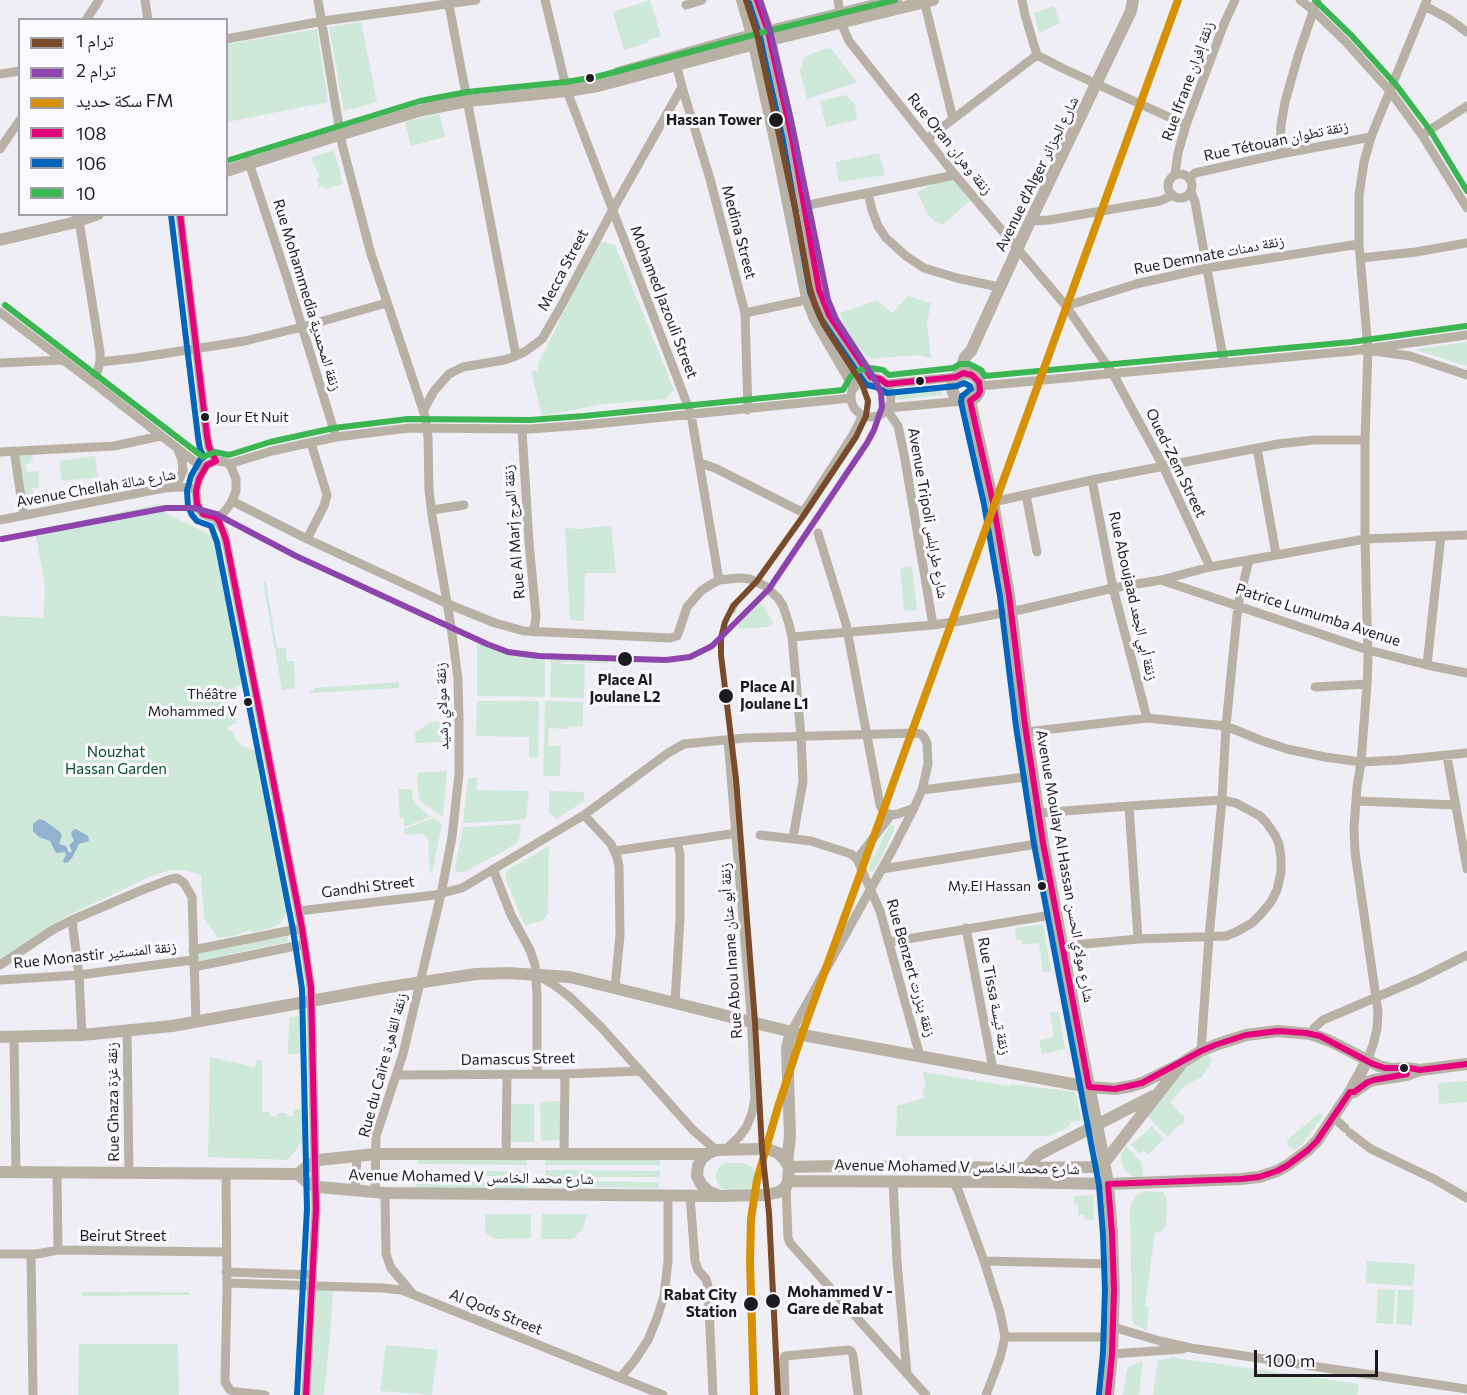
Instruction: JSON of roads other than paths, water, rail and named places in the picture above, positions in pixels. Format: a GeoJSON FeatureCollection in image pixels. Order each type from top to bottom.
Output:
{"type":"FeatureCollection","features":[{"type":"Feature","properties":{"kind":"main road"},"geometry":{"type":"LineString","coordinates":[[741,0],[752,40],[807,298],[815,319],[853,392]]}},
{"type":"Feature","properties":{"kind":"main road"},"geometry":{"type":"LineString","coordinates":[[757,0],[769,36],[792,138],[819,290],[836,327],[871,377]]}},
{"type":"Feature","properties":{"kind":"main road"},"geometry":{"type":"LineString","coordinates":[[840,18],[896,0]]}},
{"type":"Feature","properties":{"kind":"main road","name":"Avenue d'Alger شارع الجزائر"},"geometry":{"type":"LineString","coordinates":[[961,375],[965,357],[971,351],[1132,5],[1141,0]]}},
{"type":"Feature","properties":{"kind":"main road"},"geometry":{"type":"LineString","coordinates":[[228,164],[248,160],[419,103],[597,82],[840,18],[927,1]]}},
{"type":"Feature","properties":{"kind":"main road"},"geometry":{"type":"LineString","coordinates":[[228,170],[248,160]]}},
{"type":"Feature","properties":{"kind":"main road"},"geometry":{"type":"LineString","coordinates":[[0,233],[76,216]]}},
{"type":"Feature","properties":{"kind":"main road"},"geometry":{"type":"LineString","coordinates":[[0,240],[76,216]]}},
{"type":"Feature","properties":{"kind":"main road"},"geometry":{"type":"LineString","coordinates":[[961,375],[975,377],[980,386],[978,395],[966,401],[956,398],[952,392],[952,385],[961,375]]}},
{"type":"Feature","properties":{"kind":"main road","name":"Avenue Moulay Al Hassan شارع مولاي الحسن"},"geometry":{"type":"LineString","coordinates":[[966,401],[993,502],[1011,612],[1043,843],[1108,1184],[1114,1264],[1112,1354],[1108,1395]]}},
{"type":"Feature","properties":{"kind":"main road"},"geometry":{"type":"LineString","coordinates":[[0,1037],[82,1035],[172,1026],[311,1000],[476,974],[507,973],[570,977],[791,1032],[1089,1087],[1115,1089],[1131,1086],[1182,1063]]}},
{"type":"Feature","properties":{"kind":"main road","name":"Avenue Mohamed V شارع محمد الخامس"},"geometry":{"type":"LineString","coordinates":[[1278,1031],[1311,1034],[1330,1041],[1367,1061],[1350,1092],[1317,1141],[1299,1158],[1276,1171],[1259,1177],[1108,1184],[893,1181],[787,1184],[779,1192],[769,1195],[720,1196],[380,1193],[316,1187],[303,1180],[298,1174],[303,1169],[323,1160],[375,1154],[564,1155],[768,1149],[778,1153],[788,1165],[1089,1167],[1104,1163],[1182,1063],[1201,1051],[1254,1034],[1278,1031]]}},
{"type":"Feature","properties":{"kind":"main road"},"geometry":{"type":"LineString","coordinates":[[787,1184],[790,1136],[787,1048],[791,1032]]}},
{"type":"Feature","properties":{"kind":"main road"},"geometry":{"type":"LineString","coordinates":[[1367,1061],[1385,1068],[1420,1070]]}},
{"type":"Feature","properties":{"kind":"main road"},"geometry":{"type":"LineString","coordinates":[[1350,1092],[1374,1080],[1407,1075],[1420,1070],[1467,1064]]}},
{"type":"Feature","properties":{"kind":"main road","name":"Avenue Mohamed V شارع محمد الخامس"},"geometry":{"type":"LineString","coordinates":[[1026,1168],[1038,1155],[1157,1094]]}},
{"type":"Feature","properties":{"kind":"main road"},"geometry":{"type":"LineString","coordinates":[[716,1151],[702,1158],[698,1166],[699,1181],[706,1190],[720,1196]]}},
{"type":"Feature","properties":{"kind":"main road"},"geometry":{"type":"LineString","coordinates":[[0,1172],[298,1174]]}},
{"type":"Feature","properties":{"kind":"street"},"geometry":{"type":"LineString","coordinates":[[87,18],[99,0]]}},
{"type":"Feature","properties":{"kind":"street"},"geometry":{"type":"LineString","coordinates":[[145,0],[148,18]]}},
{"type":"Feature","properties":{"kind":"street","name":"زنقة مولاي رشيد"},"geometry":{"type":"LineString","coordinates":[[318,0],[339,130],[368,243],[427,428],[429,490],[458,679],[459,774],[452,837],[420,983]]}},
{"type":"Feature","properties":{"kind":"street"},"geometry":{"type":"LineString","coordinates":[[228,39],[322,21],[476,0]]}},
{"type":"Feature","properties":{"kind":"street","name":"Mohamed Jazouli Street"},"geometry":{"type":"LineString","coordinates":[[545,0],[565,87],[691,414],[719,580]]}},
{"type":"Feature","properties":{"kind":"street"},"geometry":{"type":"LineString","coordinates":[[686,5],[702,0]]}},
{"type":"Feature","properties":{"kind":"street"},"geometry":{"type":"LineString","coordinates":[[838,0],[840,18]]}},
{"type":"Feature","properties":{"kind":"street"},"geometry":{"type":"LineString","coordinates":[[1022,0],[1037,55],[1186,125]]}},
{"type":"Feature","properties":{"kind":"street","name":"Rue Ifrane زنقة إفران"},"geometry":{"type":"LineString","coordinates":[[1175,174],[1179,146],[1186,125],[1235,0]]}},
{"type":"Feature","properties":{"kind":"street"},"geometry":{"type":"LineString","coordinates":[[1300,0],[1346,42],[1390,91],[1422,135],[1467,208]]}},
{"type":"Feature","properties":{"kind":"street"},"geometry":{"type":"LineString","coordinates":[[1280,154],[1283,113],[1298,56],[1317,0]]}},
{"type":"Feature","properties":{"kind":"street"},"geometry":{"type":"LineString","coordinates":[[927,1],[953,118]]}},
{"type":"Feature","properties":{"kind":"street"},"geometry":{"type":"LineString","coordinates":[[449,2],[516,356]]}},
{"type":"Feature","properties":{"kind":"street"},"geometry":{"type":"LineString","coordinates":[[1367,1061],[1377,1029],[1378,1012],[1355,852],[1354,828],[1361,762],[1368,650],[1365,440],[1368,349],[1359,244],[1361,179],[1371,136],[1426,3],[1467,32]]}},
{"type":"Feature","properties":{"kind":"street","name":"Rue Oran زنقة وهران"},"geometry":{"type":"LineString","coordinates":[[840,18],[843,31],[849,41],[955,175],[1066,306],[1113,374]]}},
{"type":"Feature","properties":{"kind":"street"},"geometry":{"type":"LineString","coordinates":[[927,139],[1037,55]]}},
{"type":"Feature","properties":{"kind":"street","name":"Medina Street"},"geometry":{"type":"LineString","coordinates":[[675,61],[710,179],[745,313],[748,410]]}},
{"type":"Feature","properties":{"kind":"street"},"geometry":{"type":"LineString","coordinates":[[0,74],[18,71]]}},
{"type":"Feature","properties":{"kind":"street","name":"Mecca Street"},"geometry":{"type":"LineString","coordinates":[[423,411],[434,392],[449,374],[463,367],[516,356],[534,345],[547,331],[682,87]]}},
{"type":"Feature","properties":{"kind":"street"},"geometry":{"type":"LineString","coordinates":[[1422,135],[1467,106]]}},
{"type":"Feature","properties":{"kind":"street"},"geometry":{"type":"LineString","coordinates":[[0,149],[18,123]]}},
{"type":"Feature","properties":{"kind":"street","name":"Rue Tétouan زنقة تطوان"},"geometry":{"type":"LineString","coordinates":[[1190,178],[1195,173],[1371,136]]}},
{"type":"Feature","properties":{"kind":"street","name":"Rue Mohammedia زنقة المحمدية"},"geometry":{"type":"LineString","coordinates":[[248,160],[336,437]]}},
{"type":"Feature","properties":{"kind":"street"},"geometry":{"type":"LineString","coordinates":[[1191,192],[1183,197],[1177,197],[1168,188],[1168,184],[1175,174],[1183,174],[1190,178],[1224,363]]}},
{"type":"Feature","properties":{"kind":"street"},"geometry":{"type":"LineString","coordinates":[[789,209],[955,175]]}},
{"type":"Feature","properties":{"kind":"street"},"geometry":{"type":"LineString","coordinates":[[868,193],[878,226],[886,238],[906,256],[924,268],[999,287]]}},
{"type":"Feature","properties":{"kind":"street"},"geometry":{"type":"LineString","coordinates":[[1031,220],[1048,220],[1160,201],[1173,195]]}},
{"type":"Feature","properties":{"kind":"street"},"geometry":{"type":"LineString","coordinates":[[76,216],[97,330],[100,362],[92,381]]}},
{"type":"Feature","properties":{"kind":"street"},"geometry":{"type":"LineString","coordinates":[[180,216],[207,440],[216,462]]}},
{"type":"Feature","properties":{"kind":"street"},"geometry":{"type":"LineString","coordinates":[[1361,258],[1467,243]]}},
{"type":"Feature","properties":{"kind":"street","name":"Rue Demnate زنقة دمنات"},"geometry":{"type":"LineString","coordinates":[[1066,306],[1136,284],[1207,268],[1359,244]]}},
{"type":"Feature","properties":{"kind":"street"},"geometry":{"type":"LineString","coordinates":[[745,313],[807,298]]}},
{"type":"Feature","properties":{"kind":"street"},"geometry":{"type":"LineString","coordinates":[[100,362],[245,341],[386,303]]}},
{"type":"Feature","properties":{"kind":"street"},"geometry":{"type":"LineString","coordinates":[[0,312],[204,469]]}},
{"type":"Feature","properties":{"kind":"street"},"geometry":{"type":"LineString","coordinates":[[980,386],[1368,349],[1467,335]]}},
{"type":"Feature","properties":{"kind":"street"},"geometry":{"type":"LineString","coordinates":[[1368,349],[1410,356],[1467,375]]}},
{"type":"Feature","properties":{"kind":"street"},"geometry":{"type":"LineString","coordinates":[[0,363],[63,360]]}},
{"type":"Feature","properties":{"kind":"street","name":"Oued-Zem Street"},"geometry":{"type":"LineString","coordinates":[[1113,374],[1163,466],[1210,567]]}},
{"type":"Feature","properties":{"kind":"street"},"geometry":{"type":"LineString","coordinates":[[887,384],[961,375]]}},
{"type":"Feature","properties":{"kind":"street"},"geometry":{"type":"LineString","coordinates":[[871,377],[887,384],[891,396],[887,409],[883,413],[874,417],[863,415],[856,410],[853,392],[859,381],[871,377]]}},
{"type":"Feature","properties":{"kind":"street"},"geometry":{"type":"LineString","coordinates":[[229,464],[236,485],[232,501],[221,514],[215,517],[207,516],[200,511],[197,504],[196,489],[207,465],[216,462],[229,464],[272,451],[336,437],[409,428],[522,429],[585,425],[748,410],[853,392]]}},
{"type":"Feature","properties":{"kind":"street"},"geometry":{"type":"LineString","coordinates":[[887,409],[966,401]]}},
{"type":"Feature","properties":{"kind":"street","name":"Avenue Tripoli شارع طرابلس"},"geometry":{"type":"LineString","coordinates":[[887,409],[898,426],[904,454],[933,625]]}},
{"type":"Feature","properties":{"kind":"street"},"geometry":{"type":"LineString","coordinates":[[700,463],[804,511],[853,435],[863,415]]}},
{"type":"Feature","properties":{"kind":"street","name":"Rue Al Marj زنقة المرج"},"geometry":{"type":"LineString","coordinates":[[522,429],[536,616],[534,632]]}},
{"type":"Feature","properties":{"kind":"street"},"geometry":{"type":"LineString","coordinates":[[0,452],[114,446],[161,436]]}},
{"type":"Feature","properties":{"kind":"street"},"geometry":{"type":"LineString","coordinates":[[993,502],[1257,448],[1314,440],[1365,440]]}},
{"type":"Feature","properties":{"kind":"street"},"geometry":{"type":"LineString","coordinates":[[307,538],[324,506],[327,495],[311,443]]}},
{"type":"Feature","properties":{"kind":"street"},"geometry":{"type":"LineString","coordinates":[[172,487],[179,480],[183,471],[177,447]]}},
{"type":"Feature","properties":{"kind":"street"},"geometry":{"type":"LineString","coordinates":[[1257,448],[1276,554]]}},
{"type":"Feature","properties":{"kind":"street"},"geometry":{"type":"LineString","coordinates":[[14,451],[24,515]]}},
{"type":"Feature","properties":{"kind":"street","name":"Rue Aboujaad زنقة أبي الجعد"},"geometry":{"type":"LineString","coordinates":[[1092,480],[1113,588],[1147,718]]}},
{"type":"Feature","properties":{"kind":"street","name":"Avenue Chellah شارع شالة"},"geometry":{"type":"LineString","coordinates":[[0,520],[172,487],[196,489]]}},
{"type":"Feature","properties":{"kind":"street"},"geometry":{"type":"LineString","coordinates":[[1026,495],[1036,552]]}},
{"type":"Feature","properties":{"kind":"street"},"geometry":{"type":"LineString","coordinates":[[232,501],[448,604],[505,626],[534,632],[675,637],[687,607],[701,591],[719,580],[750,579],[762,584],[772,591],[783,606],[792,637],[803,781],[793,838]]}},
{"type":"Feature","properties":{"kind":"street"},"geometry":{"type":"LineString","coordinates":[[432,510],[464,505]]}},
{"type":"Feature","properties":{"kind":"street"},"geometry":{"type":"LineString","coordinates":[[215,517],[224,532],[227,545],[299,910],[310,986],[316,1214],[306,1395]]}},
{"type":"Feature","properties":{"kind":"street"},"geometry":{"type":"LineString","coordinates":[[818,533],[847,632],[880,805],[884,812],[891,815],[914,808]]}},
{"type":"Feature","properties":{"kind":"street"},"geometry":{"type":"LineString","coordinates":[[792,637],[933,625],[1011,612],[1113,588],[1161,580],[1210,567],[1365,539],[1467,535]]}},
{"type":"Feature","properties":{"kind":"street"},"geometry":{"type":"LineString","coordinates":[[1427,665],[1441,536]]}},
{"type":"Feature","properties":{"kind":"street"},"geometry":{"type":"LineString","coordinates":[[1201,1051],[1226,726],[1238,605],[1249,560]]}},
{"type":"Feature","properties":{"kind":"street","name":"Patrice Lumumba Avenue"},"geometry":{"type":"LineString","coordinates":[[1161,580],[1368,650],[1467,673]]}},
{"type":"Feature","properties":{"kind":"street"},"geometry":{"type":"LineString","coordinates":[[1315,687],[1367,684]]}},
{"type":"Feature","properties":{"kind":"street"},"geometry":{"type":"LineString","coordinates":[[1026,732],[1147,718],[1226,726],[1287,749],[1361,762],[1467,753]]}},
{"type":"Feature","properties":{"kind":"street","name":"Gandhi Street"},"geometry":{"type":"LineString","coordinates":[[299,910],[441,894],[462,888],[584,815],[678,746],[690,743],[801,736],[915,733],[924,736],[929,757],[922,790]]}},
{"type":"Feature","properties":{"kind":"street","name":"Rue Abou Inane زنقة أبو عنان"},"geometry":{"type":"LineString","coordinates":[[716,1151],[738,1137],[747,1126],[754,1106],[752,1022],[728,740]]}},
{"type":"Feature","properties":{"kind":"street"},"geometry":{"type":"LineString","coordinates":[[1447,756],[1467,868]]}},
{"type":"Feature","properties":{"kind":"street"},"geometry":{"type":"LineString","coordinates":[[791,1032],[882,869],[922,790],[1033,776]]}},
{"type":"Feature","properties":{"kind":"street"},"geometry":{"type":"LineString","coordinates":[[1039,813],[1222,800],[1242,805],[1266,822],[1279,844],[1281,872],[1277,890],[1261,914],[1252,923],[1236,932],[1226,936],[1138,939],[1063,946]]}},
{"type":"Feature","properties":{"kind":"street"},"geometry":{"type":"LineString","coordinates":[[1356,801],[1456,805]]}},
{"type":"Feature","properties":{"kind":"street"},"geometry":{"type":"LineString","coordinates":[[1129,806],[1138,939]]}},
{"type":"Feature","properties":{"kind":"street"},"geometry":{"type":"LineString","coordinates":[[584,815],[607,839],[615,851],[619,866],[620,935],[615,987]]}},
{"type":"Feature","properties":{"kind":"street"},"geometry":{"type":"LineString","coordinates":[[760,835],[811,841],[851,854],[857,859],[891,815]]}},
{"type":"Feature","properties":{"kind":"street"},"geometry":{"type":"LineString","coordinates":[[615,851],[737,833]]}},
{"type":"Feature","properties":{"kind":"street"},"geometry":{"type":"LineString","coordinates":[[675,1002],[680,919],[680,854],[677,842]]}},
{"type":"Feature","properties":{"kind":"street"},"geometry":{"type":"LineString","coordinates":[[882,869],[1043,843]]}},
{"type":"Feature","properties":{"kind":"street","name":"Rue Benzert زنقة بنزرت"},"geometry":{"type":"LineString","coordinates":[[857,859],[876,901],[920,1056]]}},
{"type":"Feature","properties":{"kind":"street"},"geometry":{"type":"LineString","coordinates":[[493,869],[511,915],[531,950],[535,965],[537,1074]]}},
{"type":"Feature","properties":{"kind":"street"},"geometry":{"type":"LineString","coordinates":[[0,965],[54,929],[72,920],[142,890],[177,878],[184,883],[192,897],[196,1021]]}},
{"type":"Feature","properties":{"kind":"street"},"geometry":{"type":"LineString","coordinates":[[889,942],[1057,914]]}},
{"type":"Feature","properties":{"kind":"street"},"geometry":{"type":"LineString","coordinates":[[72,920],[79,975],[82,1035]]}},
{"type":"Feature","properties":{"kind":"street","name":"Rue Monastir زنقة المنستير"},"geometry":{"type":"LineString","coordinates":[[193,959],[302,927]]}},
{"type":"Feature","properties":{"kind":"street","name":"Rue Tissa زنقة تيسة"},"geometry":{"type":"LineString","coordinates":[[966,928],[993,1069]]}},
{"type":"Feature","properties":{"kind":"street","name":"Rue Monastir زنقة المنستير"},"geometry":{"type":"LineString","coordinates":[[0,980],[79,975],[305,945]]}},
{"type":"Feature","properties":{"kind":"street"},"geometry":{"type":"LineString","coordinates":[[1311,1034],[1323,1020],[1419,980],[1467,955]]}},
{"type":"Feature","properties":{"kind":"street"},"geometry":{"type":"LineString","coordinates":[[536,975],[570,997],[601,1027],[693,1130],[716,1151]]}},
{"type":"Feature","properties":{"kind":"street","name":"Rue du Caire زنقة القاهرة"},"geometry":{"type":"LineString","coordinates":[[413,1295],[391,1268],[386,1254],[375,1154],[376,1136],[397,1075],[420,983]]}},
{"type":"Feature","properties":{"kind":"street","name":"Rue Ghaza زنقة غزة"},"geometry":{"type":"LineString","coordinates":[[127,1030],[129,1173]]}},
{"type":"Feature","properties":{"kind":"street"},"geometry":{"type":"LineString","coordinates":[[14,1037],[16,1172]]}},
{"type":"Feature","properties":{"kind":"street","name":"Damascus Street"},"geometry":{"type":"LineString","coordinates":[[397,1075],[507,1075],[639,1071]]}},
{"type":"Feature","properties":{"kind":"street"},"geometry":{"type":"LineString","coordinates":[[564,1155],[565,1074]]}},
{"type":"Feature","properties":{"kind":"street"},"geometry":{"type":"LineString","coordinates":[[506,1155],[507,1075]]}},
{"type":"Feature","properties":{"kind":"street"},"geometry":{"type":"LineString","coordinates":[[1334,1116],[1371,1149],[1434,1179],[1467,1198]]}},
{"type":"Feature","properties":{"kind":"street","name":"Rue du Caire زنقة القاهرة"},"geometry":{"type":"LineString","coordinates":[[355,1191],[357,1156]]}},
{"type":"Feature","properties":{"kind":"street"},"geometry":{"type":"LineString","coordinates":[[57,1173],[58,1250]]}},
{"type":"Feature","properties":{"kind":"street"},"geometry":{"type":"LineString","coordinates":[[226,1173],[225,1382],[230,1390],[265,1395]]}},
{"type":"Feature","properties":{"kind":"street"},"geometry":{"type":"LineString","coordinates":[[893,1181],[897,1262],[907,1374]]}},
{"type":"Feature","properties":{"kind":"street"},"geometry":{"type":"LineString","coordinates":[[953,1182],[984,1261],[1000,1312],[1005,1337],[986,1395]]}},
{"type":"Feature","properties":{"kind":"street"},"geometry":{"type":"LineString","coordinates":[[787,1184],[790,1243],[926,1395]]}},
{"type":"Feature","properties":{"kind":"street"},"geometry":{"type":"LineString","coordinates":[[620,1378],[648,1340],[664,1296],[668,1261],[668,1195]]}},
{"type":"Feature","properties":{"kind":"street"},"geometry":{"type":"LineString","coordinates":[[690,1195],[695,1261],[708,1286],[713,1395]]}},
{"type":"Feature","properties":{"kind":"street","name":"Beirut Street"},"geometry":{"type":"LineString","coordinates":[[0,1254],[45,1254],[58,1250],[226,1252]]}},
{"type":"Feature","properties":{"kind":"street"},"geometry":{"type":"LineString","coordinates":[[32,1254],[33,1395]]}},
{"type":"Feature","properties":{"kind":"street"},"geometry":{"type":"LineString","coordinates":[[984,1261],[1114,1264]]}},
{"type":"Feature","properties":{"kind":"street"},"geometry":{"type":"LineString","coordinates":[[226,1272],[312,1275]]}},
{"type":"Feature","properties":{"kind":"street"},"geometry":{"type":"LineString","coordinates":[[227,1283],[311,1286]]}},
{"type":"Feature","properties":{"kind":"street","name":"Al Qods Street"},"geometry":{"type":"LineString","coordinates":[[311,1286],[402,1290],[663,1395]]}},
{"type":"Feature","properties":{"kind":"street"},"geometry":{"type":"LineString","coordinates":[[1005,1337],[1113,1332],[1191,1348],[1467,1389]]}},
{"type":"Feature","properties":{"kind":"street"},"geometry":{"type":"LineString","coordinates":[[1112,1354],[1191,1348]]}},
{"type":"Feature","properties":{"kind":"street"},"geometry":{"type":"LineString","coordinates":[[785,1395],[785,1356],[848,1350],[853,1355],[858,1395]]}},
{"type":"Feature","properties":{"kind":"water"},"geometry":{"type":"Polygon","coordinates":[[[39,819],[60,832],[62,836],[59,844],[66,846],[69,853],[72,851],[69,845],[74,841],[71,833],[74,829],[88,836],[89,841],[79,844],[72,858],[64,863],[65,852],[56,853],[50,841],[39,837],[33,831],[33,824],[39,819]]]}},
{"type":"Feature","properties":{"kind":"tram line","name":"1"},"geometry":{"type":"LineString","coordinates":[[746,0],[757,34],[810,289],[824,325],[862,384],[868,401],[866,416],[856,437],[757,581],[733,606],[725,622],[721,638],[736,779],[755,1022],[762,1149],[769,1213],[778,1395]]}},
{"type":"Feature","properties":{"kind":"tram line","name":"2"},"geometry":{"type":"LineString","coordinates":[[2,539],[166,508],[194,508],[216,514],[296,556],[508,652],[539,656],[666,660],[690,657],[712,646],[769,589],[867,443],[882,407],[881,393],[875,380],[836,319],[828,300],[790,116],[770,31],[760,0]]}},
{"type":"Feature","properties":{"kind":"tram line"},"geometry":{"type":"LineString","coordinates":[[734,613],[739,600]]}},
{"type":"Feature","properties":{"kind":"rail line","name":"FM"},"geometry":{"type":"LineString","coordinates":[[754,1395],[751,1219],[757,1180],[778,1107],[802,1034],[1178,0]]}},
{"type":"Feature","properties":{"kind":"place","name":"Hassan Tower"},"geometry":{"type":"Point","coordinates":[776,120]}},
{"type":"Feature","properties":{"kind":"place","name":"Jour Et Nuit"},"geometry":{"type":"Point","coordinates":[205,417]}},
{"type":"Feature","properties":{"kind":"place","name":"Place Al Joulane L2"},"geometry":{"type":"Point","coordinates":[625,659]}},
{"type":"Feature","properties":{"kind":"place","name":"Place Al Joulane L1"},"geometry":{"type":"Point","coordinates":[726,696]}},
{"type":"Feature","properties":{"kind":"place","name":"Théâtre Mohammed V"},"geometry":{"type":"Point","coordinates":[248,702]}},
{"type":"Feature","properties":{"kind":"place","name":"My.El Hassan"},"geometry":{"type":"Point","coordinates":[1042,886]}},
{"type":"Feature","properties":{"kind":"place","name":"Mohammed V - Gare de Rabat"},"geometry":{"type":"Point","coordinates":[773,1301]}},
{"type":"Feature","properties":{"kind":"place","name":"Rabat City Station"},"geometry":{"type":"Point","coordinates":[751,1304]}},
{"type":"Feature","properties":{"kind":"park label","name":"Nouzhat Hassan Garden"},"geometry":{"type":"Point","coordinates":[116,760]}}]}
